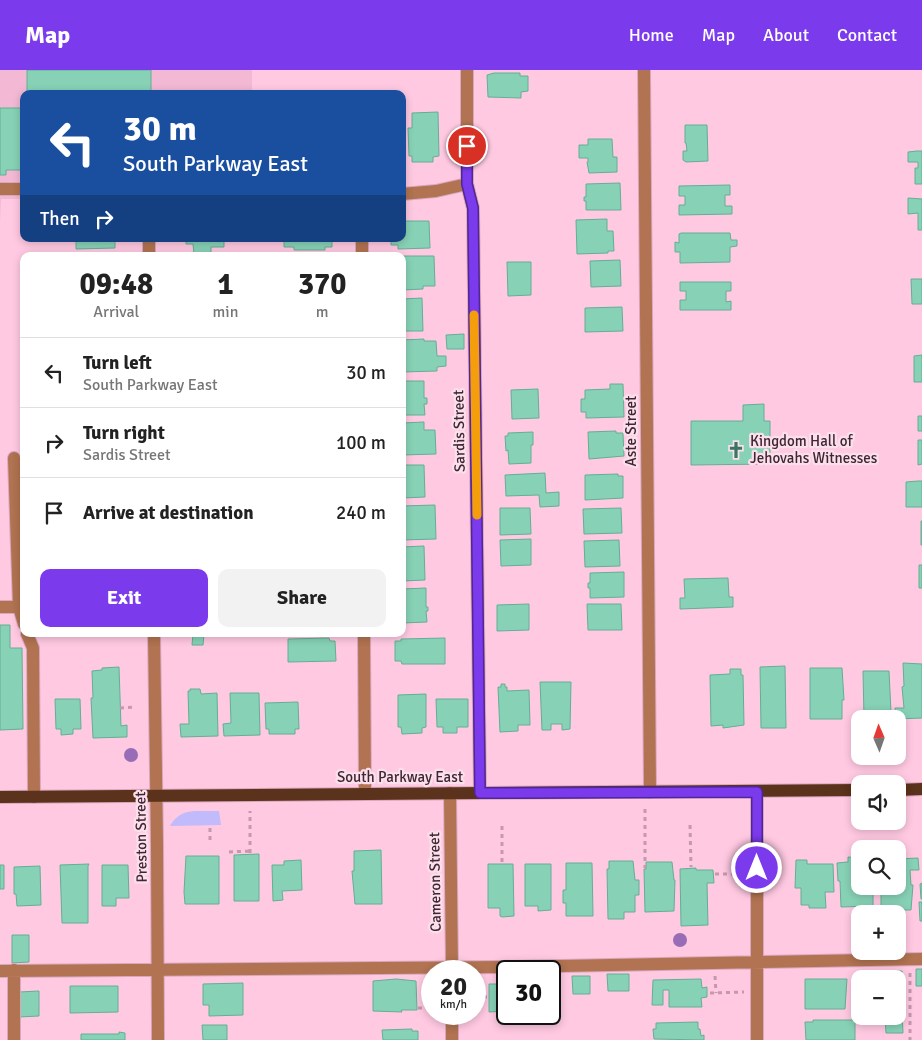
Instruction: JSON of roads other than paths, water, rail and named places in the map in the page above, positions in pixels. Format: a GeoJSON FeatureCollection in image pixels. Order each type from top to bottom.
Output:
{"type":"FeatureCollection","features":[{"type":"Feature","properties":{"kind":"main road"},"geometry":{"type":"LineString","coordinates":[[906,790],[922,789]]}},
{"type":"Feature","properties":{"kind":"main road","name":"South Parkway East"},"geometry":{"type":"LineString","coordinates":[[0,797],[851,790]]}},
{"type":"Feature","properties":{"kind":"street","name":"Sardis Street"},"geometry":{"type":"LineString","coordinates":[[467,70],[467,184],[473,208],[480,793]]}},
{"type":"Feature","properties":{"kind":"street","name":"Aste Street"},"geometry":{"type":"LineString","coordinates":[[644,70],[650,792]]}},
{"type":"Feature","properties":{"kind":"street"},"geometry":{"type":"LineString","coordinates":[[406,194],[436,191],[467,184]]}},
{"type":"Feature","properties":{"kind":"street"},"geometry":{"type":"LineString","coordinates":[[0,189],[20,189]]}},
{"type":"Feature","properties":{"kind":"street"},"geometry":{"type":"LineString","coordinates":[[14,458],[20,610]]}},
{"type":"Feature","properties":{"kind":"street"},"geometry":{"type":"LineString","coordinates":[[0,607],[19,607]]}},
{"type":"Feature","properties":{"kind":"street"},"geometry":{"type":"LineString","coordinates":[[29,637],[32,648],[34,796]]}},
{"type":"Feature","properties":{"kind":"street","name":"Preston Street"},"geometry":{"type":"LineString","coordinates":[[154,637],[158,1040]]}},
{"type":"Feature","properties":{"kind":"street"},"geometry":{"type":"LineString","coordinates":[[364,637],[366,793]]}},
{"type":"Feature","properties":{"kind":"street"},"geometry":{"type":"LineString","coordinates":[[757,792],[757,1040]]}},
{"type":"Feature","properties":{"kind":"street","name":"Cameron Street"},"geometry":{"type":"LineString","coordinates":[[450,793],[452,960]]}},
{"type":"Feature","properties":{"kind":"street"},"geometry":{"type":"LineString","coordinates":[[486,968],[916,959]]}},
{"type":"Feature","properties":{"kind":"street"},"geometry":{"type":"LineString","coordinates":[[0,970],[421,969]]}},
{"type":"Feature","properties":{"kind":"street"},"geometry":{"type":"LineString","coordinates":[[14,970],[14,1040]]}},
{"type":"Feature","properties":{"kind":"street"},"geometry":{"type":"LineString","coordinates":[[452,1025],[452,1040]]}},
{"type":"Feature","properties":{"kind":"place","name":"Kingdom Hall of Jehovahs Witnesses"},"geometry":{"type":"Point","coordinates":[736,450]}}]}
